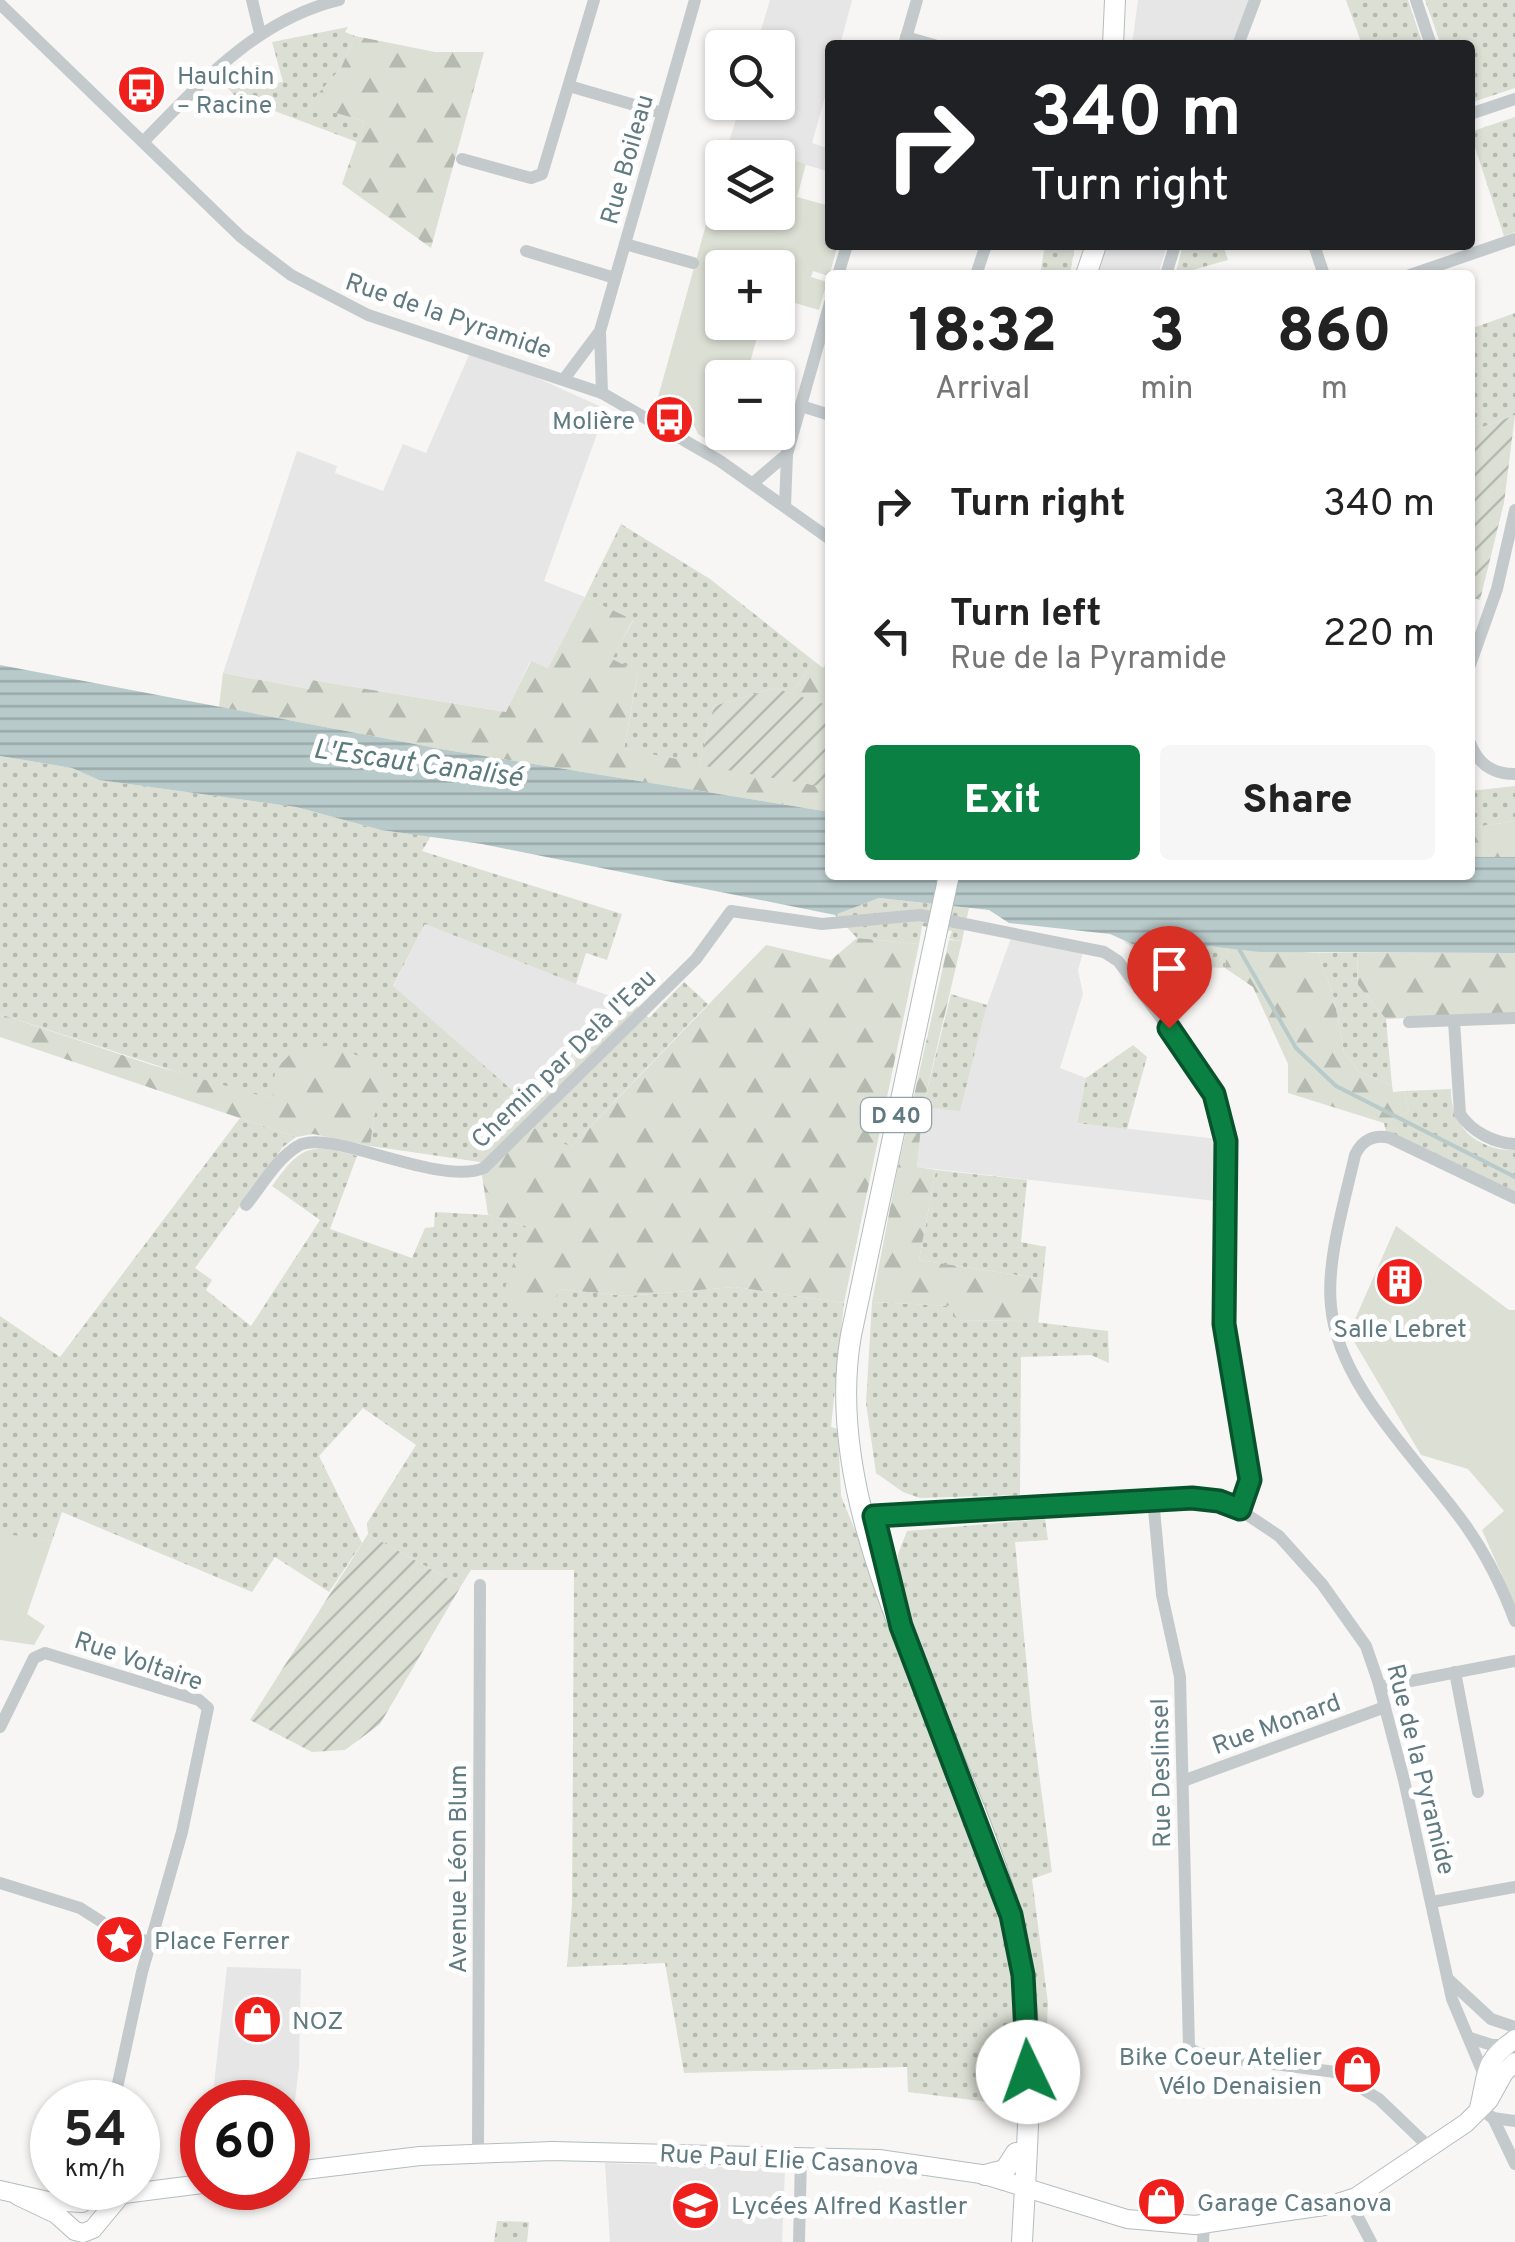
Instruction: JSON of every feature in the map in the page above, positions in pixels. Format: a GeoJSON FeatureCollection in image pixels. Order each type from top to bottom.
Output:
{"type":"FeatureCollection","features":[{"type":"Feature","properties":{"kind":"main road"},"geometry":{"type":"LineString","coordinates":[[1107,0],[1110,40]]}},
{"type":"Feature","properties":{"kind":"main road"},"geometry":{"type":"LineString","coordinates":[[1111,40],[1115,0]]}},
{"type":"Feature","properties":{"kind":"main road","name":"D 40"},"geometry":{"type":"LineString","coordinates":[[948,880],[878,1198],[850,1344],[847,1389],[851,1449],[901,1626],[1008,1906],[1020,1952],[1028,2072],[1012,2242]]}},
{"type":"Feature","properties":{"kind":"main road","name":"D 40"},"geometry":{"type":"LineString","coordinates":[[1022,2242],[1016,2153],[1025,2013]]}},
{"type":"Feature","properties":{"kind":"main road"},"geometry":{"type":"LineString","coordinates":[[1486,2113],[1484,2075],[1494,2054],[1511,2053]]}},
{"type":"Feature","properties":{"kind":"main road","name":"Rue Paul Elie Casanova"},"geometry":{"type":"LineString","coordinates":[[310,2169],[420,2156],[575,2151],[890,2160],[985,2176],[1128,2220],[1178,2225],[1204,2233],[1349,2200],[1466,2122],[1486,2113],[1511,2053]]}},
{"type":"Feature","properties":{"kind":"main road"},"geometry":{"type":"LineString","coordinates":[[985,2176],[1005,2170],[1016,2153]]}},
{"type":"Feature","properties":{"kind":"main road"},"geometry":{"type":"LineString","coordinates":[[9,2193],[56,2214],[76,2233]]}},
{"type":"Feature","properties":{"kind":"main road"},"geometry":{"type":"LineString","coordinates":[[74,2210],[76,2233]]}},
{"type":"Feature","properties":{"kind":"street"},"geometry":{"type":"LineString","coordinates":[[252,0],[260,33]]}},
{"type":"Feature","properties":{"kind":"street"},"geometry":{"type":"LineString","coordinates":[[142,142],[260,33],[303,11],[339,0]]}},
{"type":"Feature","properties":{"kind":"street"},"geometry":{"type":"LineString","coordinates":[[462,159],[527,178],[540,176],[546,167],[594,0]]}},
{"type":"Feature","properties":{"kind":"street","name":"Rue Boileau"},"geometry":{"type":"LineString","coordinates":[[602,394],[600,330],[695,0]]}},
{"type":"Feature","properties":{"kind":"street"},"geometry":{"type":"LineString","coordinates":[[905,40],[917,0]]}},
{"type":"Feature","properties":{"kind":"street"},"geometry":{"type":"LineString","coordinates":[[1240,40],[1255,0]]}},
{"type":"Feature","properties":{"kind":"street"},"geometry":{"type":"LineString","coordinates":[[1416,0],[1429,40]]}},
{"type":"Feature","properties":{"kind":"street","name":"Rue de la Pyramide"},"geometry":{"type":"LineString","coordinates":[[0,4],[249,244],[325,295],[368,315],[602,394],[753,483],[825,535]]}},
{"type":"Feature","properties":{"kind":"street"},"geometry":{"type":"LineString","coordinates":[[569,86],[662,113]]}},
{"type":"Feature","properties":{"kind":"street"},"geometry":{"type":"LineString","coordinates":[[1475,112],[1515,98]]}},
{"type":"Feature","properties":{"kind":"street"},"geometry":{"type":"LineString","coordinates":[[1425,270],[1515,239]]}},
{"type":"Feature","properties":{"kind":"street"},"geometry":{"type":"LineString","coordinates":[[625,244],[693,264]]}},
{"type":"Feature","properties":{"kind":"street"},"geometry":{"type":"LineString","coordinates":[[526,252],[615,278]]}},
{"type":"Feature","properties":{"kind":"street"},"geometry":{"type":"LineString","coordinates":[[785,506],[787,454],[825,322]]}},
{"type":"Feature","properties":{"kind":"street","name":"Rue Boileau"},"geometry":{"type":"LineString","coordinates":[[564,379],[600,330]]}},
{"type":"Feature","properties":{"kind":"street"},"geometry":{"type":"LineString","coordinates":[[801,406],[825,413]]}},
{"type":"Feature","properties":{"kind":"street"},"geometry":{"type":"LineString","coordinates":[[753,483],[787,454]]}},
{"type":"Feature","properties":{"kind":"street"},"geometry":{"type":"LineString","coordinates":[[1475,651],[1502,569],[1515,510]]}},
{"type":"Feature","properties":{"kind":"street"},"geometry":{"type":"LineString","coordinates":[[1475,753],[1486,767],[1497,773],[1515,774]]}},
{"type":"Feature","properties":{"kind":"street","name":"Chemin par Delà l'Eau"},"geometry":{"type":"LineString","coordinates":[[246,1206],[286,1156],[306,1142],[416,1165],[472,1171],[484,1168],[689,966],[731,912],[822,924],[920,915],[940,927]]}},
{"type":"Feature","properties":{"kind":"street"},"geometry":{"type":"LineString","coordinates":[[869,1516],[1202,1498],[1240,1509],[1250,1474],[1225,1335],[1228,1163],[1221,1112],[1205,1076],[1124,967],[1110,954],[940,927]]}},
{"type":"Feature","properties":{"kind":"street"},"geometry":{"type":"LineString","coordinates":[[1409,1022],[1515,1018]]}},
{"type":"Feature","properties":{"kind":"street"},"geometry":{"type":"LineString","coordinates":[[1454,1021],[1460,1114],[1472,1128],[1494,1140],[1515,1144]]}},
{"type":"Feature","properties":{"kind":"street"},"geometry":{"type":"LineString","coordinates":[[1515,1198],[1390,1138],[1377,1136],[1363,1143],[1355,1156],[1332,1270],[1330,1304],[1336,1335],[1351,1369],[1404,1448],[1485,1554],[1515,1621]]}},
{"type":"Feature","properties":{"kind":"street","name":"Rue Deslinsel"},"geometry":{"type":"LineString","coordinates":[[1153,1499],[1162,1595],[1180,1672],[1188,2048],[1199,2054],[1317,2067],[1342,2075],[1386,2104],[1429,2147]]}},
{"type":"Feature","properties":{"kind":"street","name":"Rue de la Pyramide"},"geometry":{"type":"LineString","coordinates":[[1240,1509],[1286,1543],[1362,1640],[1385,1706],[1455,2008],[1484,2075]]}},
{"type":"Feature","properties":{"kind":"street","name":"Avenue Léon Blum"},"geometry":{"type":"LineString","coordinates":[[478,2153],[480,1585]]}},
{"type":"Feature","properties":{"kind":"street","name":"Rue Voltaire"},"geometry":{"type":"LineString","coordinates":[[0,1727],[31,1662],[40,1653],[206,1704],[209,1717],[180,1844],[142,1972],[119,2080]]}},
{"type":"Feature","properties":{"kind":"street"},"geometry":{"type":"LineString","coordinates":[[1380,1688],[1515,1661]]}},
{"type":"Feature","properties":{"kind":"street"},"geometry":{"type":"LineString","coordinates":[[1455,1672],[1478,1792]]}},
{"type":"Feature","properties":{"kind":"street","name":"Rue Monard"},"geometry":{"type":"LineString","coordinates":[[1183,1781],[1385,1706]]}},
{"type":"Feature","properties":{"kind":"street"},"geometry":{"type":"LineString","coordinates":[[0,1883],[73,1905],[116,1932],[151,1943]]}},
{"type":"Feature","properties":{"kind":"street"},"geometry":{"type":"LineString","coordinates":[[1432,1902],[1515,1887]]}},
{"type":"Feature","properties":{"kind":"street"},"geometry":{"type":"LineString","coordinates":[[1447,1978],[1491,2019],[1511,2053]]}},
{"type":"Feature","properties":{"kind":"street"},"geometry":{"type":"LineString","coordinates":[[1491,2019],[1515,2027]]}},
{"type":"Feature","properties":{"kind":"street"},"geometry":{"type":"LineString","coordinates":[[1470,2038],[1511,2053]]}},
{"type":"Feature","properties":{"kind":"street"},"geometry":{"type":"LineString","coordinates":[[1486,2113],[1515,2121]]}},
{"type":"Feature","properties":{"kind":"street"},"geometry":{"type":"LineString","coordinates":[[1486,2113],[1515,2164]]}},
{"type":"Feature","properties":{"kind":"street"},"geometry":{"type":"LineString","coordinates":[[799,2242],[801,2157]]}},
{"type":"Feature","properties":{"kind":"street"},"geometry":{"type":"LineString","coordinates":[[1349,2200],[1371,2242]]}},
{"type":"Feature","properties":{"kind":"street"},"geometry":{"type":"LineString","coordinates":[[96,2210],[98,2242]]}},
{"type":"Feature","properties":{"kind":"shaded area"},"geometry":{"type":"Polygon","coordinates":[[[770,0],[852,0],[841,40],[825,40],[825,97],[812,143],[825,147],[825,171],[795,162],[795,140],[730,140],[736,120],[795,120],[795,30],[761,30],[770,0]]]}},
{"type":"Feature","properties":{"kind":"shaded area"},"geometry":{"type":"Polygon","coordinates":[[[1138,0],[1250,0],[1236,40],[1133,40],[1138,0]]]}},
{"type":"Feature","properties":{"kind":"shaded area"},"geometry":{"type":"Polygon","coordinates":[[[1095,250],[1166,250],[1160,270],[1090,270],[1095,250]]]}},
{"type":"Feature","properties":{"kind":"shaded area"},"geometry":{"type":"Polygon","coordinates":[[[469,355],[524,372],[606,409],[544,581],[585,597],[548,668],[530,661],[507,712],[313,680],[310,689],[223,673],[297,451],[337,466],[335,473],[383,491],[403,444],[426,453],[469,355]]]}},
{"type":"Feature","properties":{"kind":"shaded area"},"geometry":{"type":"Polygon","coordinates":[[[425,924],[636,1005],[528,1104],[393,987],[425,924]]]}},
{"type":"Feature","properties":{"kind":"shaded area"},"geometry":{"type":"Polygon","coordinates":[[[1011,938],[1083,953],[1078,970],[1083,994],[1060,1068],[1086,1078],[1077,1123],[1218,1139],[1216,1201],[917,1167],[923,1107],[960,1110],[987,1005],[1011,938]]]}},
{"type":"Feature","properties":{"kind":"shaded area"},"geometry":{"type":"Polygon","coordinates":[[[227,1967],[301,1969],[297,2080],[214,2080],[227,1967]]]}},
{"type":"Feature","properties":{"kind":"shaded area","name":"Lycées Alfred Kastler"},"geometry":{"type":"Polygon","coordinates":[[[605,2163],[785,2169],[782,2242],[610,2242],[605,2163]]]}},
{"type":"Feature","properties":{"kind":"green space"},"geometry":{"type":"Polygon","coordinates":[[[1346,0],[1408,0],[1421,40],[1360,40],[1346,0]]]}},
{"type":"Feature","properties":{"kind":"green space"},"geometry":{"type":"Polygon","coordinates":[[[1425,0],[1515,0],[1515,88],[1475,101],[1475,40],[1439,40],[1425,0]]]}},
{"type":"Feature","properties":{"kind":"green space"},"geometry":{"type":"Polygon","coordinates":[[[348,27],[345,32],[355,36],[341,68],[309,105],[364,121],[357,142],[235,96],[219,78],[226,72],[261,64],[266,84],[283,82],[272,42],[348,27]]]}},
{"type":"Feature","properties":{"kind":"green space"},"geometry":{"type":"Polygon","coordinates":[[[355,36],[435,52],[484,52],[431,248],[342,184],[364,121],[308,105],[341,68],[355,36]]]}},
{"type":"Feature","properties":{"kind":"green space"},"geometry":{"type":"Polygon","coordinates":[[[1515,117],[1515,232],[1504,236],[1475,147],[1475,130],[1515,117]]]}},
{"type":"Feature","properties":{"kind":"green space"},"geometry":{"type":"Polygon","coordinates":[[[795,161],[806,164],[797,197],[825,205],[825,250],[837,250],[831,270],[825,270],[825,275],[813,271],[811,277],[825,281],[819,310],[795,303],[795,250],[705,250],[705,340],[756,340],[751,360],[705,360],[705,438],[698,434],[692,421],[678,421],[655,408],[705,228],[795,230],[795,161]]]}},
{"type":"Feature","properties":{"kind":"green space"},"geometry":{"type":"Polygon","coordinates":[[[1044,250],[1074,250],[1071,270],[1041,270],[1044,250]]]}},
{"type":"Feature","properties":{"kind":"green space"},"geometry":{"type":"Polygon","coordinates":[[[1182,250],[1225,250],[1228,260],[1193,270],[1176,270],[1182,250]]]}},
{"type":"Feature","properties":{"kind":"green space"},"geometry":{"type":"Polygon","coordinates":[[[1515,313],[1515,415],[1475,430],[1475,327],[1515,313]]]}},
{"type":"Feature","properties":{"kind":"green space"},"geometry":{"type":"Polygon","coordinates":[[[1515,415],[1504,503],[1480,600],[1475,598],[1475,430],[1515,415]]]}},
{"type":"Feature","properties":{"kind":"green space"},"geometry":{"type":"Polygon","coordinates":[[[621,524],[710,579],[814,661],[791,694],[775,688],[714,706],[699,765],[624,749],[638,673],[611,660],[633,621],[585,597],[621,524]]]}},
{"type":"Feature","properties":{"kind":"green space"},"geometry":{"type":"Polygon","coordinates":[[[585,597],[633,620],[612,659],[638,672],[624,749],[825,787],[825,811],[441,749],[219,707],[223,673],[309,689],[312,680],[506,712],[531,661],[548,668],[585,597]]]}},
{"type":"Feature","properties":{"kind":"green space"},"geometry":{"type":"Polygon","coordinates":[[[814,661],[823,668],[825,665],[825,704],[791,694],[814,661]]]}},
{"type":"Feature","properties":{"kind":"green space"},"geometry":{"type":"Polygon","coordinates":[[[775,688],[825,704],[825,787],[699,765],[714,706],[775,688]]]}},
{"type":"Feature","properties":{"kind":"green space"},"geometry":{"type":"Polygon","coordinates":[[[0,756],[72,768],[99,780],[296,807],[381,830],[431,836],[422,851],[622,914],[607,960],[586,953],[576,984],[425,924],[393,986],[527,1103],[636,1005],[649,1018],[684,982],[708,1004],[570,1148],[534,1128],[482,1175],[480,1162],[370,1146],[375,1110],[238,1092],[0,1014],[0,756]]]}},
{"type":"Feature","properties":{"kind":"green space"},"geometry":{"type":"Polygon","coordinates":[[[1515,786],[1515,821],[1475,827],[1475,790],[1515,786]]]}},
{"type":"Feature","properties":{"kind":"green space"},"geometry":{"type":"Polygon","coordinates":[[[1515,821],[1515,857],[1475,857],[1475,827],[1515,821]]]}},
{"type":"Feature","properties":{"kind":"green space"},"geometry":{"type":"Polygon","coordinates":[[[879,898],[969,908],[962,941],[949,939],[952,931],[922,926],[919,944],[857,938],[835,915],[879,898]]]}},
{"type":"Feature","properties":{"kind":"green space"},"geometry":{"type":"Polygon","coordinates":[[[857,938],[919,944],[844,1303],[735,1287],[627,1296],[558,1289],[551,1321],[502,1297],[526,1226],[488,1215],[482,1175],[534,1128],[571,1147],[766,945],[831,960],[857,938]]]}},
{"type":"Feature","properties":{"kind":"green space"},"geometry":{"type":"Polygon","coordinates":[[[949,940],[962,941],[923,1107],[917,1167],[936,1170],[919,1260],[1043,1279],[1038,1324],[1018,1320],[955,1321],[952,1306],[872,1302],[949,940]]]}},
{"type":"Feature","properties":{"kind":"green space"},"geometry":{"type":"Polygon","coordinates":[[[1122,940],[1139,947],[1173,942],[1228,948],[1225,968],[1158,965],[1122,940]]]}},
{"type":"Feature","properties":{"kind":"green space"},"geometry":{"type":"Polygon","coordinates":[[[1228,948],[1318,953],[1334,998],[1344,1052],[1359,1072],[1392,1085],[1393,1092],[1404,1091],[1409,1111],[1384,1123],[1288,1093],[1288,1064],[1253,987],[1225,968],[1228,948]]]}},
{"type":"Feature","properties":{"kind":"green space"},"geometry":{"type":"Polygon","coordinates":[[[1318,953],[1357,953],[1358,985],[1386,1019],[1392,1085],[1359,1072],[1344,1052],[1334,998],[1318,953]]]}},
{"type":"Feature","properties":{"kind":"green space"},"geometry":{"type":"Polygon","coordinates":[[[1357,953],[1515,953],[1515,1013],[1386,1019],[1358,985],[1357,953]]]}},
{"type":"Feature","properties":{"kind":"green space"},"geometry":{"type":"Polygon","coordinates":[[[951,994],[987,1005],[960,1111],[923,1107],[951,994]]]}},
{"type":"Feature","properties":{"kind":"green space"},"geometry":{"type":"Polygon","coordinates":[[[0,1014],[152,1065],[273,1099],[275,1070],[295,1049],[338,1045],[383,1070],[392,1085],[375,1110],[370,1146],[313,1134],[296,1137],[0,1037],[0,1014]]]}},
{"type":"Feature","properties":{"kind":"green space"},"geometry":{"type":"Polygon","coordinates":[[[1133,1045],[1147,1057],[1127,1129],[1077,1123],[1086,1078],[1133,1045]]]}},
{"type":"Feature","properties":{"kind":"green space"},"geometry":{"type":"Polygon","coordinates":[[[1451,1089],[1455,1115],[1469,1134],[1489,1146],[1515,1150],[1515,1193],[1386,1132],[1384,1123],[1409,1111],[1404,1091],[1451,1089]]]}},
{"type":"Feature","properties":{"kind":"green space"},"geometry":{"type":"Polygon","coordinates":[[[240,1118],[296,1137],[283,1147],[195,1268],[212,1280],[206,1290],[251,1326],[320,1220],[272,1186],[299,1155],[317,1149],[357,1156],[330,1229],[412,1258],[425,1228],[434,1227],[435,1212],[488,1215],[526,1226],[550,1320],[558,1289],[627,1296],[735,1287],[844,1303],[831,1427],[838,1429],[841,1496],[950,1761],[1002,1913],[1012,1963],[1015,2009],[1012,2105],[908,2092],[907,2067],[684,2073],[665,1963],[567,1967],[572,1904],[574,1570],[471,1570],[461,1586],[368,1534],[367,1523],[416,1445],[363,1408],[319,1456],[362,1543],[329,1592],[275,1557],[252,1592],[62,1512],[52,1541],[0,1534],[0,1316],[60,1357],[240,1118]]]}},
{"type":"Feature","properties":{"kind":"green space"},"geometry":{"type":"Polygon","coordinates":[[[936,1170],[1027,1180],[1021,1242],[1046,1247],[1043,1279],[919,1260],[936,1170]]]}},
{"type":"Feature","properties":{"kind":"green space"},"geometry":{"type":"Polygon","coordinates":[[[1396,1226],[1509,1310],[1515,1310],[1515,1605],[1482,1530],[1504,1511],[1468,1469],[1421,1455],[1349,1333],[1396,1226]]]}},
{"type":"Feature","properties":{"kind":"green space"},"geometry":{"type":"Polygon","coordinates":[[[872,1302],[953,1306],[955,1321],[1018,1320],[1108,1331],[1109,1363],[1091,1355],[1021,1357],[1020,1495],[920,1498],[903,1492],[876,1473],[866,1403],[872,1302]]]}},
{"type":"Feature","properties":{"kind":"green space"},"geometry":{"type":"Polygon","coordinates":[[[1045,1519],[1048,1540],[1015,1542],[1052,1872],[1032,1879],[1048,2003],[1043,2108],[1036,2107],[1036,1992],[1021,1910],[897,1583],[898,1554],[907,1531],[1045,1519]]]}},
{"type":"Feature","properties":{"kind":"green space"},"geometry":{"type":"Polygon","coordinates":[[[0,1533],[52,1541],[27,1614],[45,1626],[34,1645],[0,1640],[0,1533]]]}},
{"type":"Feature","properties":{"kind":"green space"},"geometry":{"type":"Polygon","coordinates":[[[368,1534],[461,1586],[380,1724],[345,1750],[312,1752],[250,1720],[368,1534]]]}},
{"type":"Feature","properties":{"kind":"green space"},"geometry":{"type":"Polygon","coordinates":[[[497,2221],[529,2222],[527,2242],[494,2242],[497,2221]]]}},
{"type":"Feature","properties":{"kind":"water","name":"L'Escaut Canalisé"},"geometry":{"type":"Polygon","coordinates":[[[0,665],[441,749],[825,811],[825,880],[1475,880],[1475,857],[1515,857],[1515,953],[1260,952],[1173,942],[1139,947],[1110,934],[1009,923],[989,910],[879,898],[835,915],[482,844],[381,830],[296,807],[99,780],[72,768],[0,756],[0,665]]]}},
{"type":"Feature","properties":{"kind":"waterway"},"geometry":{"type":"LineString","coordinates":[[1239,949],[1296,1048],[1336,1086],[1515,1177]]}},
{"type":"Feature","properties":{"kind":"place","name":"Haulchin – Racine"},"geometry":{"type":"Point","coordinates":[142,89]}},
{"type":"Feature","properties":{"kind":"place","name":"Molière"},"geometry":{"type":"Point","coordinates":[670,420]}},
{"type":"Feature","properties":{"kind":"place","name":"Salle Lebret"},"geometry":{"type":"Point","coordinates":[1400,1282]}},
{"type":"Feature","properties":{"kind":"place","name":"Place Ferrer"},"geometry":{"type":"Point","coordinates":[119,1940]}},
{"type":"Feature","properties":{"kind":"place","name":"NOZ"},"geometry":{"type":"Point","coordinates":[257,2020]}},
{"type":"Feature","properties":{"kind":"place","name":"Bike Coeur Atelier Vélo Denaisien"},"geometry":{"type":"Point","coordinates":[1357,2070]}},
{"type":"Feature","properties":{"kind":"place","name":"Garage Casanova"},"geometry":{"type":"Point","coordinates":[1162,2202]}},
{"type":"Feature","properties":{"kind":"place","name":"Lycées Alfred Kastler"},"geometry":{"type":"Point","coordinates":[696,2205]}},
{"type":"Feature","properties":{"kind":"route"},"geometry":{"type":"LineString","coordinates":[[1028,2072],[1023,1975],[1011,1915],[901,1626],[874,1516],[1192,1498],[1219,1501],[1240,1509],[1250,1474],[1224,1324],[1226,1141],[1221,1112],[1205,1076],[1169,1028]]}}]}
